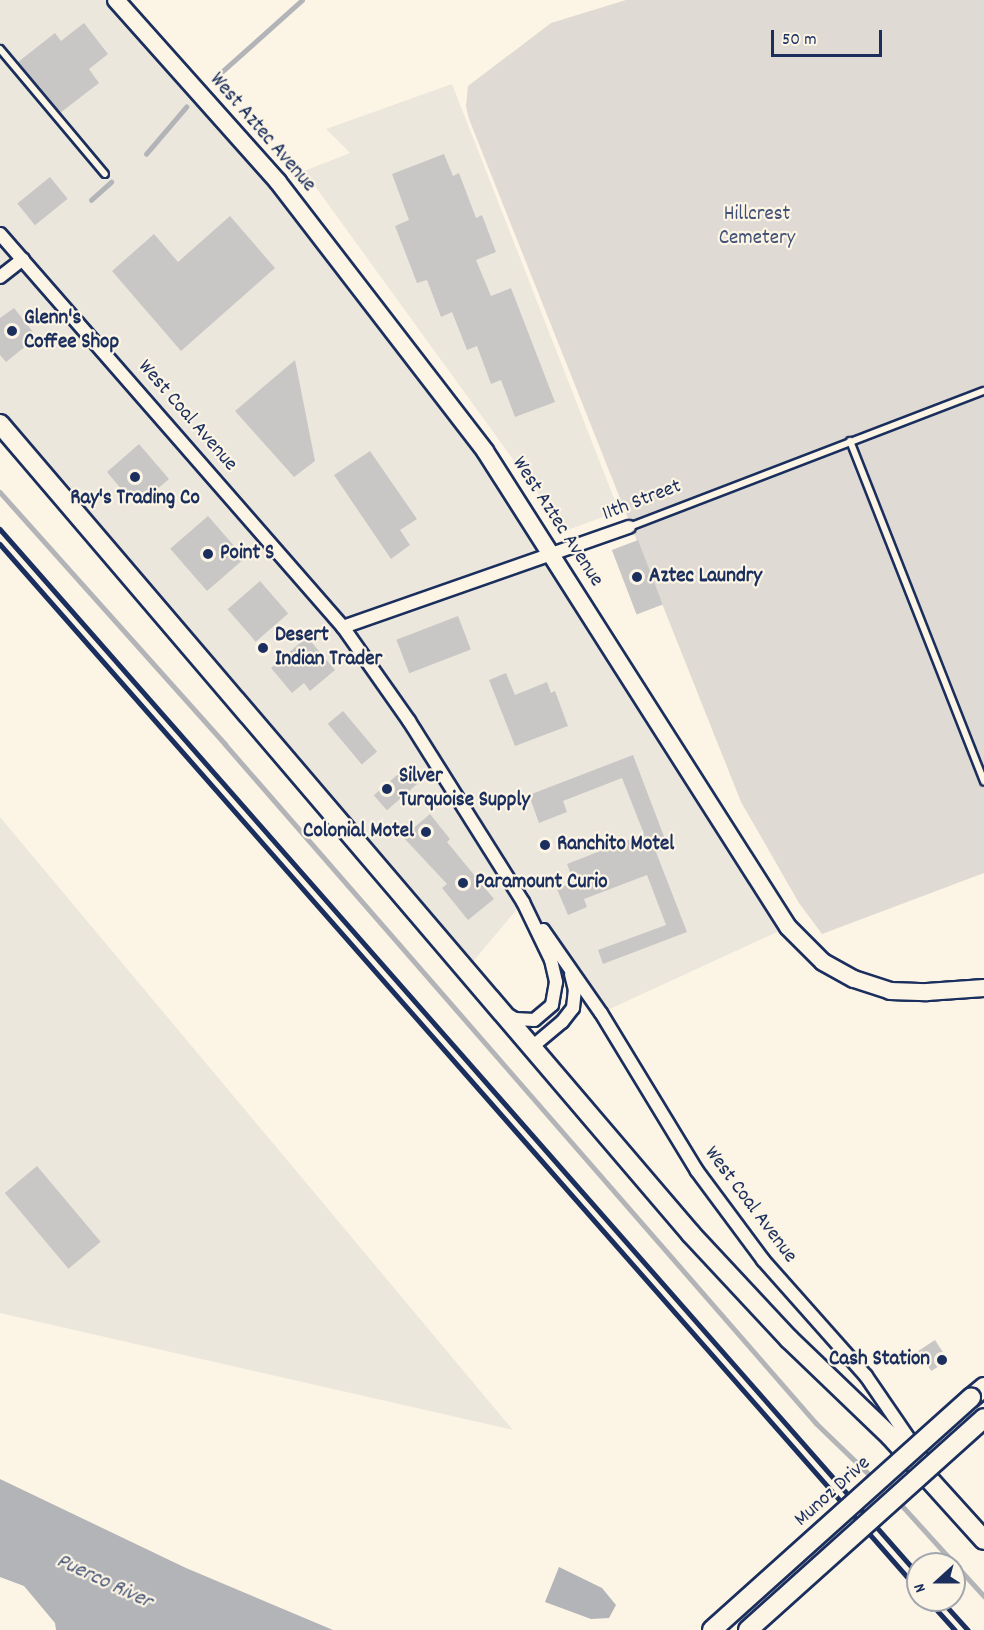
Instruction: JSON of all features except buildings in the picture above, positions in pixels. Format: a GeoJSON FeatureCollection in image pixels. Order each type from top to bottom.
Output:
{"type":"FeatureCollection","features":[{"type":"Feature","properties":{"kind":"main road","name":"West Aztec Avenue"},"geometry":{"type":"LineString","coordinates":[[116,0],[278,182],[485,451],[788,927],[823,962],[854,979],[890,991],[927,993],[984,988]]}},
{"type":"Feature","properties":{"kind":"main road"},"geometry":{"type":"LineString","coordinates":[[0,424],[699,1243],[789,1339],[890,1436],[984,1540]]}},
{"type":"Feature","properties":{"kind":"main road","name":"Munoz Drive"},"geometry":{"type":"LineString","coordinates":[[712,1630],[977,1392]]}},
{"type":"Feature","properties":{"kind":"main road"},"geometry":{"type":"LineString","coordinates":[[748,1630],[984,1418]]}},
{"type":"Feature","properties":{"kind":"street","name":"West Coal Avenue"},"geometry":{"type":"LineString","coordinates":[[0,234],[343,627],[409,721],[524,902],[626,1053],[697,1171],[763,1260],[866,1376],[963,1518]]}},
{"type":"Feature","properties":{"kind":"street"},"geometry":{"type":"LineString","coordinates":[[0,277],[23,259]]}},
{"type":"Feature","properties":{"kind":"street","name":"11th Street"},"geometry":{"type":"LineString","coordinates":[[343,627],[629,527]]}},
{"type":"Feature","properties":{"kind":"street"},"geometry":{"type":"LineString","coordinates":[[501,1011],[515,1019],[534,1020],[552,1005],[556,993],[551,960],[524,902]]}},
{"type":"Feature","properties":{"kind":"street"},"geometry":{"type":"LineString","coordinates":[[532,1047],[562,1022],[573,1008],[575,990],[568,964]]}},
{"type":"Feature","properties":{"kind":"lane"},"geometry":{"type":"LineString","coordinates":[[0,50],[105,174]]}},
{"type":"Feature","properties":{"kind":"lane","name":"11th Street"},"geometry":{"type":"LineString","coordinates":[[629,527],[984,391]]}},
{"type":"Feature","properties":{"kind":"lane"},"geometry":{"type":"LineString","coordinates":[[850,441],[984,782]]}},
{"type":"Feature","properties":{"kind":"shaded area"},"geometry":{"type":"Polygon","coordinates":[[[0,0],[116,0],[218,116],[485,451],[788,927],[601,1013],[409,721],[523,902],[466,970],[0,424],[0,0]]]}},
{"type":"Feature","properties":{"kind":"shaded area"},"geometry":{"type":"Polygon","coordinates":[[[452,84],[619,511],[565,531],[304,171],[350,153],[326,129],[452,84]]]}},
{"type":"Feature","properties":{"kind":"shaded area"},"geometry":{"type":"Polygon","coordinates":[[[0,817],[513,1430],[0,1313],[0,817]]]}},
{"type":"Feature","properties":{"kind":"green space","name":"Hillcrest Cemetery"},"geometry":{"type":"Polygon","coordinates":[[[626,0],[984,0],[984,873],[822,934],[799,903],[741,802],[469,119],[466,106],[468,86],[551,23],[626,0]]]}},
{"type":"Feature","properties":{"kind":"water","name":"Puerco River"},"geometry":{"type":"Polygon","coordinates":[[[0,1479],[186,1568],[333,1630],[56,1630],[55,1623],[24,1586],[0,1577],[0,1479]]]}},
{"type":"Feature","properties":{"kind":"water"},"geometry":{"type":"Polygon","coordinates":[[[559,1567],[602,1588],[616,1605],[609,1618],[591,1619],[545,1602],[559,1567]]]}},
{"type":"Feature","properties":{"kind":"waterway"},"geometry":{"type":"LineString","coordinates":[[216,77],[302,0]]}},
{"type":"Feature","properties":{"kind":"waterway"},"geometry":{"type":"LineString","coordinates":[[146,154],[186,107]]}},
{"type":"Feature","properties":{"kind":"waterway"},"geometry":{"type":"LineString","coordinates":[[91,200],[111,182]]}},
{"type":"Feature","properties":{"kind":"waterway"},"geometry":{"type":"LineString","coordinates":[[0,492],[225,744],[816,1423],[873,1478]]}},
{"type":"Feature","properties":{"kind":"waterway"},"geometry":{"type":"LineString","coordinates":[[897,1500],[984,1596]]}},
{"type":"Feature","properties":{"kind":"railway"},"geometry":{"type":"LineString","coordinates":[[0,529],[906,1560]]}},
{"type":"Feature","properties":{"kind":"railway"},"geometry":{"type":"LineString","coordinates":[[0,544],[906,1575]]}},
{"type":"Feature","properties":{"kind":"railway"},"geometry":{"type":"LineString","coordinates":[[939,1612],[955,1630]]}},
{"type":"Feature","properties":{"kind":"railway"},"geometry":{"type":"LineString","coordinates":[[952,1612],[968,1630]]}},
{"type":"Feature","properties":{"kind":"place","name":"Glenn's Coffee Shop"},"geometry":{"type":"Point","coordinates":[12,331]}},
{"type":"Feature","properties":{"kind":"place","name":"Ray's Trading Co"},"geometry":{"type":"Point","coordinates":[135,477]}},
{"type":"Feature","properties":{"kind":"place","name":"Point S"},"geometry":{"type":"Point","coordinates":[208,554]}},
{"type":"Feature","properties":{"kind":"place","name":"Aztec Laundry"},"geometry":{"type":"Point","coordinates":[637,577]}},
{"type":"Feature","properties":{"kind":"place","name":"Desert Indian Trader"},"geometry":{"type":"Point","coordinates":[263,648]}},
{"type":"Feature","properties":{"kind":"place","name":"Silver Turquoise Supply"},"geometry":{"type":"Point","coordinates":[387,789]}},
{"type":"Feature","properties":{"kind":"place","name":"Colonial Motel"},"geometry":{"type":"Point","coordinates":[426,832]}},
{"type":"Feature","properties":{"kind":"place","name":"Ranchito Motel"},"geometry":{"type":"Point","coordinates":[545,845]}},
{"type":"Feature","properties":{"kind":"place","name":"Paramount Curio"},"geometry":{"type":"Point","coordinates":[463,883]}},
{"type":"Feature","properties":{"kind":"place","name":"Cash Station"},"geometry":{"type":"Point","coordinates":[942,1360]}}]}
